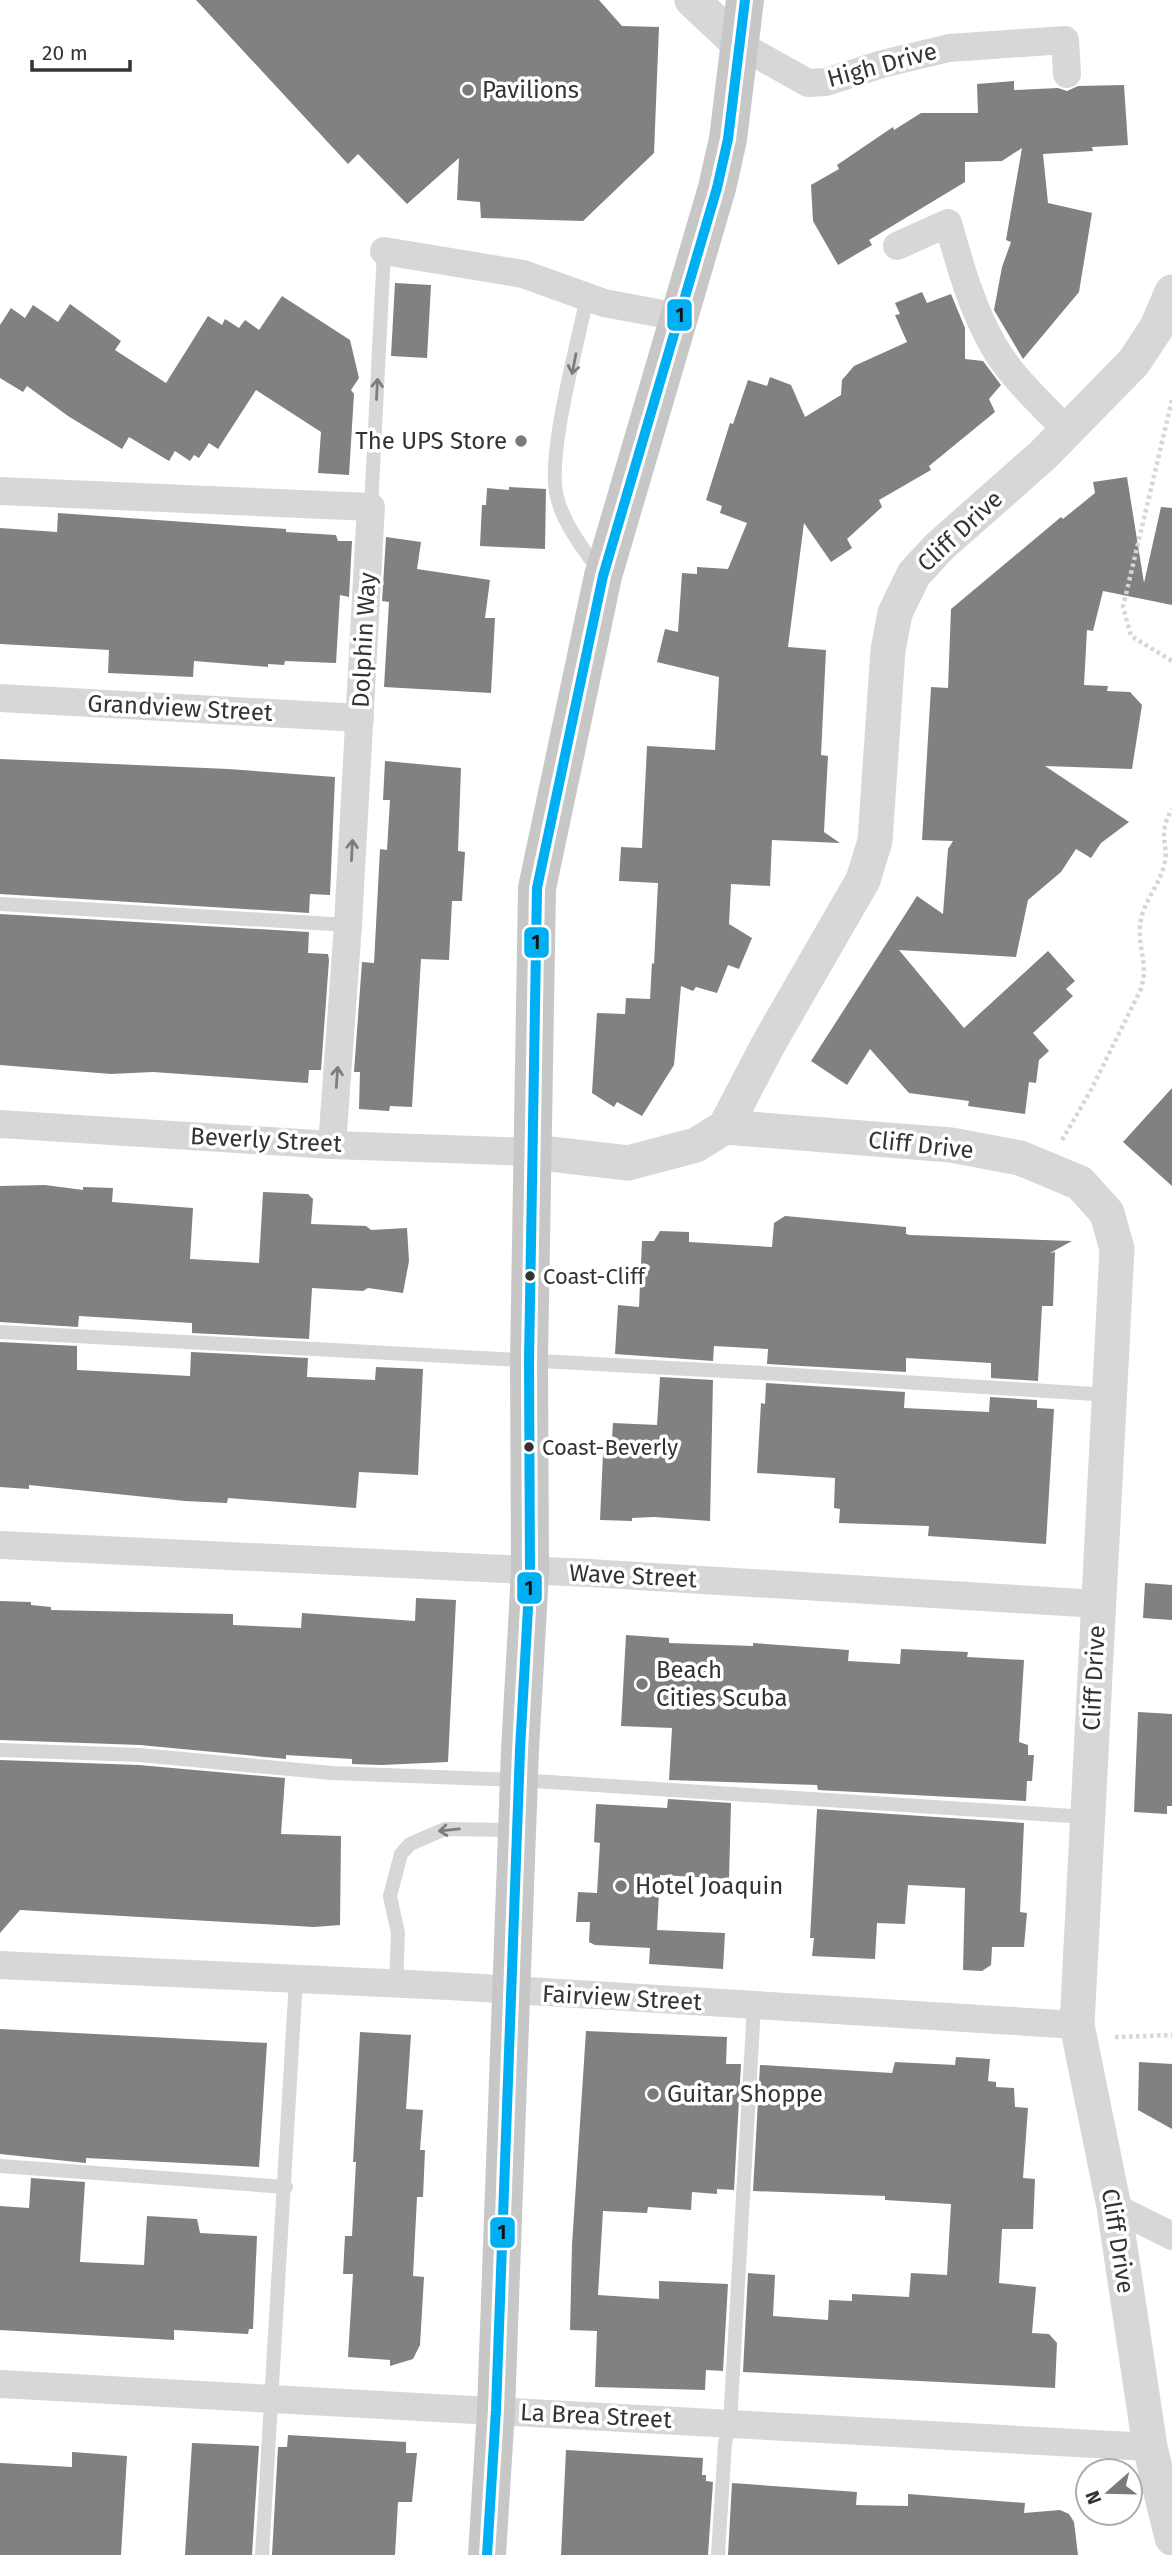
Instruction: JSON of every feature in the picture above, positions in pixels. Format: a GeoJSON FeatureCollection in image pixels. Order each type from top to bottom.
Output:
{"type":"FeatureCollection","features":[{"type":"Feature","properties":{"kind":"highway"},"geometry":{"type":"LineString","coordinates":[[487,2555],[496,2410],[519,1780],[530,1572],[529,1361],[537,888],[603,576],[728,139],[745,0]]}},
{"type":"Feature","properties":{"kind":"street","name":"High Drive"},"geometry":{"type":"LineString","coordinates":[[692,0],[740,45],[808,83],[826,82],[938,50],[1065,40],[1068,74]]}},
{"type":"Feature","properties":{"kind":"street"},"geometry":{"type":"LineString","coordinates":[[897,246],[948,223],[969,295],[994,347],[1020,382],[1067,431]]}},
{"type":"Feature","properties":{"kind":"street"},"geometry":{"type":"LineString","coordinates":[[384,251],[523,274],[587,297],[679,317]]}},
{"type":"Feature","properties":{"kind":"street","name":"Cliff Drive"},"geometry":{"type":"LineString","coordinates":[[533,1152],[628,1163],[696,1146],[725,1127],[769,1043],[863,880],[875,841],[888,650],[895,613],[914,574],[1067,431],[1134,362],[1157,327],[1172,292]]}},
{"type":"Feature","properties":{"kind":"street"},"geometry":{"type":"LineString","coordinates":[[0,491],[371,507]]}},
{"type":"Feature","properties":{"kind":"street","name":"Dolphin Way"},"geometry":{"type":"LineString","coordinates":[[332,1145],[348,925],[371,507]]}},
{"type":"Feature","properties":{"kind":"street","name":"Grandview Street"},"geometry":{"type":"LineString","coordinates":[[0,698],[360,718]]}},
{"type":"Feature","properties":{"kind":"street","name":"Beverly Street"},"geometry":{"type":"LineString","coordinates":[[0,1124],[332,1145],[533,1152]]}},
{"type":"Feature","properties":{"kind":"street","name":"Cliff Drive"},"geometry":{"type":"LineString","coordinates":[[725,1127],[951,1145],[1020,1158],[1080,1182],[1107,1213],[1117,1249],[1077,2025],[1114,2207],[1150,2447],[1172,2538]]}},
{"type":"Feature","properties":{"kind":"street","name":"Wave Street"},"geometry":{"type":"LineString","coordinates":[[0,1545],[1098,1604]]}},
{"type":"Feature","properties":{"kind":"street","name":"Fairview Street"},"geometry":{"type":"LineString","coordinates":[[0,1965],[396,1984],[1077,2025]]}},
{"type":"Feature","properties":{"kind":"street"},"geometry":{"type":"LineString","coordinates":[[1114,2207],[1172,2236]]}},
{"type":"Feature","properties":{"kind":"street","name":"La Brea Street"},"geometry":{"type":"LineString","coordinates":[[0,2384],[1150,2447]]}},
{"type":"Feature","properties":{"kind":"lane"},"geometry":{"type":"LineString","coordinates":[[371,507],[384,251]]}},
{"type":"Feature","properties":{"kind":"lane"},"geometry":{"type":"LineString","coordinates":[[587,297],[556,453],[556,495],[564,520],[603,576]]}},
{"type":"Feature","properties":{"kind":"lane"},"geometry":{"type":"LineString","coordinates":[[0,904],[348,925]]}},
{"type":"Feature","properties":{"kind":"lane"},"geometry":{"type":"LineString","coordinates":[[0,1332],[1111,1395]]}},
{"type":"Feature","properties":{"kind":"lane"},"geometry":{"type":"LineString","coordinates":[[0,1750],[140,1755],[332,1773],[519,1780],[1087,1817]]}},
{"type":"Feature","properties":{"kind":"lane"},"geometry":{"type":"LineString","coordinates":[[396,1984],[397,1933],[390,1896],[401,1854],[410,1844],[444,1829],[517,1830]]}},
{"type":"Feature","properties":{"kind":"lane"},"geometry":{"type":"LineString","coordinates":[[261,2555],[286,2187],[296,1979]]}},
{"type":"Feature","properties":{"kind":"lane"},"geometry":{"type":"LineString","coordinates":[[718,2555],[725,2443],[730,2423],[754,2006]]}},
{"type":"Feature","properties":{"kind":"lane"},"geometry":{"type":"LineString","coordinates":[[0,2166],[286,2187]]}},
{"type":"Feature","properties":{"kind":"path"},"geometry":{"type":"LineString","coordinates":[[1172,400],[1123,607],[1131,636],[1172,661]]}},
{"type":"Feature","properties":{"kind":"path"},"geometry":{"type":"LineString","coordinates":[[1045,1168],[1090,1092],[1141,989],[1146,974],[1140,923],[1145,905],[1166,862],[1163,825],[1172,810]]}},
{"type":"Feature","properties":{"kind":"path"},"geometry":{"type":"LineString","coordinates":[[1121,2037],[1172,2035]]}},
{"type":"Feature","properties":{"kind":"building","name":"Pavilions"},"geometry":{"type":"Polygon","coordinates":[[[196,0],[599,0],[622,26],[659,27],[654,153],[583,221],[481,218],[480,202],[457,200],[459,158],[407,204],[358,154],[348,164],[196,0]]]}},
{"type":"Feature","properties":{"kind":"building"},"geometry":{"type":"Polygon","coordinates":[[[1014,81],[1014,90],[1058,88],[1067,91],[1078,86],[1124,85],[1128,145],[1092,147],[1093,151],[1043,154],[1048,203],[1092,213],[1079,292],[1023,359],[994,310],[1002,267],[1011,242],[1006,240],[1022,148],[1002,161],[965,162],[965,182],[869,240],[872,245],[838,265],[813,221],[811,185],[839,169],[837,165],[893,127],[894,130],[921,113],[978,113],[977,84],[1014,81]]]}},
{"type":"Feature","properties":{"kind":"building"},"geometry":{"type":"Polygon","coordinates":[[[395,283],[431,285],[427,358],[391,356],[395,283]]]}},
{"type":"Feature","properties":{"kind":"building"},"geometry":{"type":"Polygon","coordinates":[[[922,292],[927,303],[951,294],[965,328],[965,359],[983,361],[1001,385],[989,399],[995,412],[929,466],[931,470],[879,500],[882,507],[847,539],[852,548],[831,562],[804,523],[788,647],[826,650],[821,755],[828,756],[824,832],[840,843],[772,840],[770,886],[731,884],[729,924],[752,938],[739,969],[728,965],[717,993],[696,987],[693,991],[681,986],[674,1065],[642,1116],[617,1102],[614,1107],[592,1093],[597,1013],[625,1014],[626,998],[650,999],[652,963],[654,964],[658,883],[619,881],[621,847],[642,848],[647,746],[715,750],[719,677],[657,662],[665,629],[678,632],[682,573],[697,574],[697,567],[728,569],[747,523],[720,513],[722,506],[706,500],[730,423],[733,424],[748,380],[767,386],[770,377],[791,385],[805,417],[841,395],[842,380],[854,366],[907,342],[895,315],[900,314],[895,303],[922,292]]]}},
{"type":"Feature","properties":{"kind":"building"},"geometry":{"type":"Polygon","coordinates":[[[282,296],[350,340],[359,378],[351,390],[354,394],[349,475],[318,473],[321,432],[256,390],[218,449],[209,443],[199,458],[194,455],[190,461],[175,451],[169,461],[129,437],[122,449],[68,416],[27,386],[23,392],[0,378],[0,325],[11,308],[25,318],[33,305],[58,322],[70,304],[121,341],[115,350],[166,383],[208,316],[222,325],[225,319],[239,328],[245,320],[259,330],[282,296]]]}},
{"type":"Feature","properties":{"kind":"building"},"geometry":{"type":"Polygon","coordinates":[[[1127,477],[1144,583],[1161,507],[1172,508],[1172,605],[1103,591],[1093,631],[1087,630],[1084,685],[1108,686],[1107,691],[1130,692],[1142,705],[1132,769],[1045,766],[1129,822],[1101,843],[1091,858],[1076,849],[1061,872],[1028,900],[1016,957],[899,950],[964,1028],[1048,951],[1075,981],[1066,989],[1073,996],[1033,1033],[1049,1051],[1039,1060],[1036,1083],[1029,1082],[1025,1114],[968,1106],[969,1101],[909,1093],[870,1049],[847,1085],[811,1061],[917,896],[943,914],[948,849],[953,841],[922,840],[931,687],[948,688],[951,609],[1061,517],[1063,519],[1095,493],[1093,482],[1127,477]]]}},
{"type":"Feature","properties":{"kind":"building"},"geometry":{"type":"Polygon","coordinates":[[[509,487],[546,489],[545,549],[480,546],[482,505],[486,505],[487,488],[509,490],[509,487]]]}},
{"type":"Feature","properties":{"kind":"building"},"geometry":{"type":"Polygon","coordinates":[[[58,513],[286,529],[286,532],[336,535],[338,541],[352,541],[349,597],[340,595],[336,663],[285,661],[284,665],[268,664],[268,667],[194,661],[193,677],[108,673],[109,650],[0,644],[0,528],[57,532],[58,513]]]}},
{"type":"Feature","properties":{"kind":"building"},"geometry":{"type":"Polygon","coordinates":[[[386,537],[421,542],[417,569],[490,580],[485,618],[495,618],[491,693],[384,687],[389,602],[382,601],[386,537]]]}},
{"type":"Feature","properties":{"kind":"building"},"geometry":{"type":"Polygon","coordinates":[[[0,759],[228,769],[335,777],[330,895],[310,894],[309,913],[0,894],[0,759]]]}},
{"type":"Feature","properties":{"kind":"building"},"geometry":{"type":"Polygon","coordinates":[[[385,761],[461,768],[458,851],[465,852],[462,901],[452,901],[449,960],[421,959],[412,1107],[390,1106],[389,1111],[359,1109],[360,1072],[354,1072],[362,962],[374,963],[380,849],[387,850],[390,800],[383,800],[385,761]]]}},
{"type":"Feature","properties":{"kind":"building"},"geometry":{"type":"Polygon","coordinates":[[[0,914],[309,932],[308,953],[328,954],[329,960],[321,1070],[309,1070],[308,1083],[153,1072],[111,1074],[0,1065],[0,914]]]}},
{"type":"Feature","properties":{"kind":"building"},"geometry":{"type":"Polygon","coordinates":[[[1172,1088],[1172,1186],[1123,1142],[1172,1088]]]}},
{"type":"Feature","properties":{"kind":"building"},"geometry":{"type":"Polygon","coordinates":[[[45,1185],[83,1190],[83,1187],[113,1188],[112,1202],[193,1208],[190,1259],[259,1263],[263,1192],[308,1194],[313,1199],[311,1224],[366,1226],[371,1230],[407,1228],[409,1261],[403,1293],[368,1288],[363,1291],[312,1288],[309,1339],[192,1333],[192,1323],[79,1316],[78,1327],[0,1322],[0,1186],[45,1185]]]}},
{"type":"Feature","properties":{"kind":"building"},"geometry":{"type":"Polygon","coordinates":[[[785,1216],[906,1227],[906,1234],[910,1235],[1072,1241],[1050,1253],[1055,1252],[1053,1306],[1042,1306],[1038,1381],[991,1378],[991,1363],[906,1358],[906,1372],[767,1364],[768,1349],[714,1346],[713,1361],[615,1354],[618,1305],[639,1307],[642,1241],[654,1241],[660,1231],[689,1232],[689,1242],[772,1247],[774,1223],[785,1216]]]}},
{"type":"Feature","properties":{"kind":"building"},"geometry":{"type":"Polygon","coordinates":[[[0,1342],[77,1346],[77,1370],[190,1376],[191,1352],[308,1358],[307,1377],[375,1380],[376,1367],[423,1369],[418,1475],[359,1472],[356,1508],[228,1498],[227,1503],[185,1501],[29,1485],[29,1489],[0,1487],[0,1342]]]}},
{"type":"Feature","properties":{"kind":"building"},"geometry":{"type":"Polygon","coordinates":[[[660,1377],[713,1380],[710,1521],[654,1517],[632,1518],[632,1521],[600,1520],[603,1453],[611,1453],[613,1423],[657,1425],[660,1377]]]}},
{"type":"Feature","properties":{"kind":"building"},"geometry":{"type":"Polygon","coordinates":[[[766,1383],[905,1392],[904,1408],[989,1412],[990,1397],[1037,1400],[1037,1408],[1054,1409],[1046,1544],[928,1536],[929,1526],[839,1523],[840,1509],[834,1508],[835,1478],[757,1473],[761,1403],[765,1404],[766,1383]]]}},
{"type":"Feature","properties":{"kind":"building"},"geometry":{"type":"Polygon","coordinates":[[[1145,1583],[1172,1585],[1172,1620],[1143,1618],[1145,1583]]]}},
{"type":"Feature","properties":{"kind":"building"},"geometry":{"type":"Polygon","coordinates":[[[416,1598],[456,1600],[448,1762],[352,1764],[352,1759],[286,1755],[286,1759],[140,1745],[0,1740],[0,1601],[31,1602],[31,1605],[51,1607],[51,1610],[233,1614],[233,1625],[301,1628],[302,1613],[415,1621],[416,1598]]]}},
{"type":"Feature","properties":{"kind":"building"},"geometry":{"type":"Polygon","coordinates":[[[626,1635],[669,1638],[669,1643],[753,1646],[753,1643],[849,1650],[848,1661],[900,1664],[901,1649],[968,1652],[967,1657],[1024,1660],[1019,1742],[1028,1745],[1028,1755],[1034,1755],[1032,1781],[1027,1781],[1026,1801],[818,1790],[817,1785],[669,1780],[672,1728],[621,1726],[626,1635]]]}},
{"type":"Feature","properties":{"kind":"building"},"geometry":{"type":"Polygon","coordinates":[[[1138,1712],[1172,1714],[1172,1806],[1167,1806],[1167,1814],[1134,1812],[1138,1712]]]}},
{"type":"Feature","properties":{"kind":"building"},"geometry":{"type":"Polygon","coordinates":[[[0,1760],[139,1765],[285,1778],[281,1834],[341,1836],[340,1925],[314,1927],[20,1910],[0,1933],[0,1760]]]}},
{"type":"Feature","properties":{"kind":"building","name":"Hotel Joaquin"},"geometry":{"type":"Polygon","coordinates":[[[668,1799],[731,1803],[729,1879],[660,1875],[657,1930],[725,1933],[723,1969],[649,1964],[650,1948],[595,1945],[589,1942],[590,1922],[576,1922],[578,1892],[597,1893],[600,1843],[594,1842],[596,1804],[667,1808],[668,1799]]]}},
{"type":"Feature","properties":{"kind":"building"},"geometry":{"type":"Polygon","coordinates":[[[817,1809],[1024,1823],[1020,1912],[1027,1913],[1024,1947],[992,1947],[991,1965],[982,1971],[963,1970],[965,1888],[908,1885],[905,1924],[877,1923],[875,1959],[812,1956],[814,1938],[810,1938],[817,1809]]]}},
{"type":"Feature","properties":{"kind":"building"},"geometry":{"type":"Polygon","coordinates":[[[0,2029],[267,2043],[259,2167],[86,2158],[86,2163],[0,2154],[0,2029]]]}},
{"type":"Feature","properties":{"kind":"building"},"geometry":{"type":"Polygon","coordinates":[[[586,2031],[727,2037],[726,2064],[741,2064],[734,2190],[717,2189],[717,2194],[692,2192],[691,2210],[648,2207],[647,2213],[603,2211],[598,2295],[659,2299],[659,2281],[728,2284],[723,2371],[706,2370],[705,2390],[595,2387],[597,2331],[570,2330],[572,2245],[586,2031]]]}},
{"type":"Feature","properties":{"kind":"building"},"geometry":{"type":"Polygon","coordinates":[[[360,2032],[411,2035],[406,2109],[423,2110],[420,2150],[425,2150],[423,2197],[417,2197],[413,2276],[424,2277],[420,2345],[413,2359],[390,2366],[390,2360],[348,2357],[353,2274],[343,2274],[345,2236],[352,2236],[360,2032]]]}},
{"type":"Feature","properties":{"kind":"building"},"geometry":{"type":"Polygon","coordinates":[[[956,2057],[990,2059],[988,2081],[996,2082],[996,2087],[1014,2088],[1015,2107],[1028,2108],[1023,2178],[1035,2179],[1033,2229],[1002,2229],[999,2283],[1036,2287],[1032,2333],[1049,2334],[1057,2343],[1055,2388],[743,2372],[748,2273],[775,2275],[773,2316],[828,2320],[829,2300],[852,2301],[852,2294],[909,2297],[911,2273],[947,2275],[951,2204],[885,2200],[885,2196],[753,2191],[760,2065],[892,2073],[895,2062],[955,2065],[956,2057]]]}},
{"type":"Feature","properties":{"kind":"building"},"geometry":{"type":"Polygon","coordinates":[[[1139,2062],[1172,2064],[1172,2129],[1138,2110],[1139,2062]]]}},
{"type":"Feature","properties":{"kind":"building"},"geometry":{"type":"Polygon","coordinates":[[[31,2178],[85,2182],[80,2262],[144,2265],[147,2216],[197,2219],[200,2233],[257,2236],[253,2329],[249,2329],[248,2334],[174,2330],[174,2340],[0,2330],[0,2206],[29,2208],[31,2178]]]}},
{"type":"Feature","properties":{"kind":"building"},"geometry":{"type":"Polygon","coordinates":[[[288,2435],[406,2442],[406,2453],[417,2453],[412,2502],[398,2502],[395,2555],[272,2555],[278,2447],[287,2447],[288,2435]]]}},
{"type":"Feature","properties":{"kind":"building"},"geometry":{"type":"Polygon","coordinates":[[[192,2443],[259,2446],[252,2555],[185,2555],[192,2443]]]}},
{"type":"Feature","properties":{"kind":"building"},"geometry":{"type":"Polygon","coordinates":[[[566,2450],[703,2458],[702,2475],[706,2475],[706,2481],[713,2482],[708,2555],[561,2555],[566,2450]]]}},
{"type":"Feature","properties":{"kind":"building"},"geometry":{"type":"Polygon","coordinates":[[[72,2452],[127,2456],[121,2555],[0,2555],[0,2463],[72,2467],[72,2452]]]}},
{"type":"Feature","properties":{"kind":"building"},"geometry":{"type":"Polygon","coordinates":[[[732,2483],[857,2492],[856,2505],[908,2506],[908,2494],[1025,2503],[1024,2513],[1060,2510],[1069,2514],[1074,2522],[1078,2555],[728,2555],[732,2483]]]}},
{"type":"Feature","properties":{"kind":"transit line","name":"1"},"geometry":{"type":"LineString","coordinates":[[487,2555],[496,2410],[520,1750],[530,1572],[529,1361],[537,888],[603,576],[717,188],[728,139],[745,0]]}},
{"type":"Feature","properties":{"kind":"place","name":"Pavilions"},"geometry":{"type":"Point","coordinates":[468,90]}},
{"type":"Feature","properties":{"kind":"place","name":"The UPS Store"},"geometry":{"type":"Point","coordinates":[521,441]}},
{"type":"Feature","properties":{"kind":"place","name":"Coast-Cliff"},"geometry":{"type":"Point","coordinates":[530,1276]}},
{"type":"Feature","properties":{"kind":"place","name":"Coast-Beverly"},"geometry":{"type":"Point","coordinates":[529,1447]}},
{"type":"Feature","properties":{"kind":"place","name":"Beach Cities Scuba"},"geometry":{"type":"Point","coordinates":[642,1684]}},
{"type":"Feature","properties":{"kind":"place","name":"Hotel Joaquin"},"geometry":{"type":"Point","coordinates":[621,1886]}},
{"type":"Feature","properties":{"kind":"place","name":"Guitar Shoppe"},"geometry":{"type":"Point","coordinates":[653,2094]}}]}
